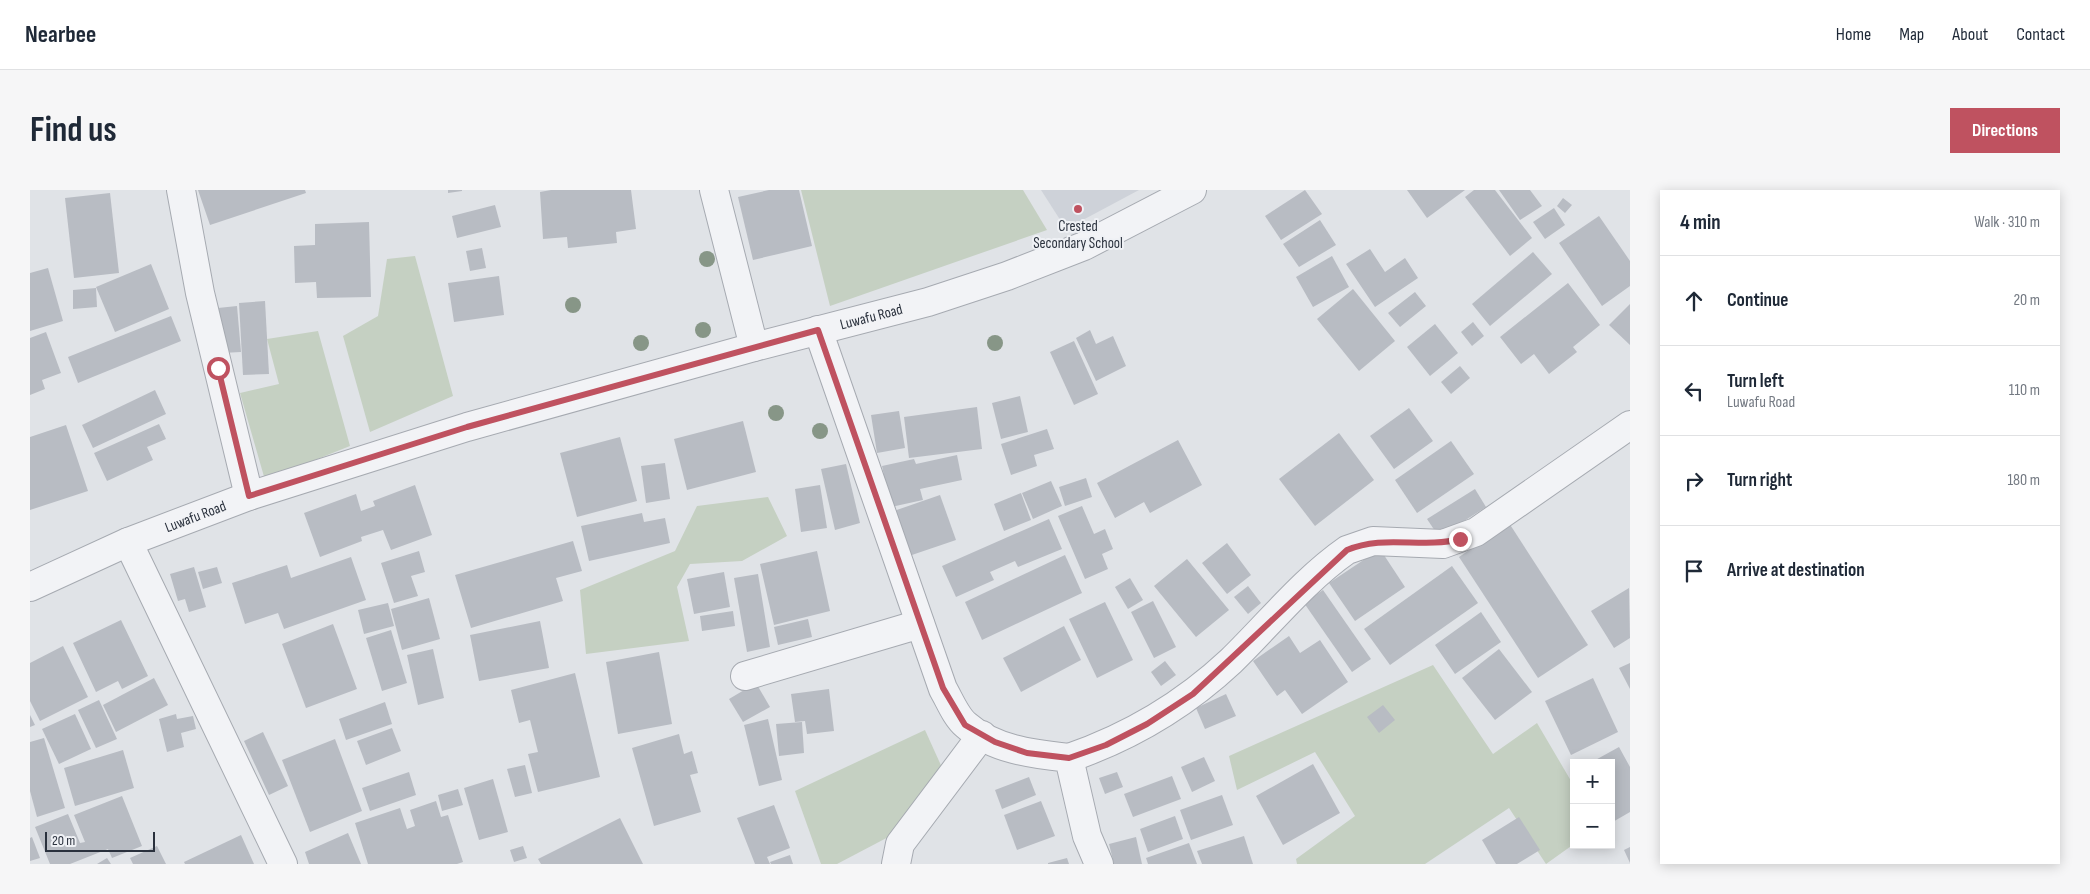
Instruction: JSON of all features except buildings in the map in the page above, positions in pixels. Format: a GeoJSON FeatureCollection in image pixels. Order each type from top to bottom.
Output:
{"type":"FeatureCollection","features":[{"type":"Feature","properties":{"kind":"street"},"geometry":{"type":"LineString","coordinates":[[181,190],[200,293],[249,496]]}},
{"type":"Feature","properties":{"kind":"street"},"geometry":{"type":"LineString","coordinates":[[714,190],[754,347]]}},
{"type":"Feature","properties":{"kind":"street","name":"Luwafu Road"},"geometry":{"type":"LineString","coordinates":[[30,587],[128,542],[249,496],[467,427],[754,347],[928,302],[1007,276],[1084,246],[1192,190]]}},
{"type":"Feature","properties":{"kind":"street"},"geometry":{"type":"LineString","coordinates":[[818,330],[943,688],[965,725],[982,735],[995,742],[1027,753],[1069,758],[1106,745],[1147,724],[1193,694],[1347,550],[1373,541],[1442,544],[1476,532],[1630,425]]}},
{"type":"Feature","properties":{"kind":"street"},"geometry":{"type":"LineString","coordinates":[[128,542],[283,864]]}},
{"type":"Feature","properties":{"kind":"street"},"geometry":{"type":"LineString","coordinates":[[745,676],[920,624]]}},
{"type":"Feature","properties":{"kind":"street"},"geometry":{"type":"LineString","coordinates":[[896,864],[895,859],[900,844],[982,735]]}},
{"type":"Feature","properties":{"kind":"street"},"geometry":{"type":"LineString","coordinates":[[1069,758],[1087,836],[1099,864]]}},
{"type":"Feature","properties":{"kind":"shaded area","name":"Crested Secondary School"},"geometry":{"type":"Polygon","coordinates":[[[1041,190],[1139,190],[1066,229],[1041,190]]]}},
{"type":"Feature","properties":{"kind":"green space"},"geometry":{"type":"Polygon","coordinates":[[[801,190],[1023,190],[1047,230],[830,306],[801,190]]]}},
{"type":"Feature","properties":{"kind":"green space"},"geometry":{"type":"Polygon","coordinates":[[[415,256],[453,396],[370,432],[343,336],[378,316],[387,259],[415,256]]]}},
{"type":"Feature","properties":{"kind":"green space"},"geometry":{"type":"Polygon","coordinates":[[[318,331],[350,446],[265,480],[240,393],[279,384],[267,339],[318,331]]]}},
{"type":"Feature","properties":{"kind":"green space"},"geometry":{"type":"Polygon","coordinates":[[[768,497],[787,536],[742,561],[690,564],[677,587],[689,641],[586,654],[580,590],[675,551],[697,506],[768,497]]]}},
{"type":"Feature","properties":{"kind":"green space"},"geometry":{"type":"Polygon","coordinates":[[[1433,665],[1493,754],[1537,723],[1570,779],[1570,847],[1546,864],[1509,808],[1425,864],[1297,864],[1296,859],[1355,816],[1315,752],[1237,790],[1229,756],[1433,665]]]}},
{"type":"Feature","properties":{"kind":"green space"},"geometry":{"type":"Polygon","coordinates":[[[925,730],[944,772],[896,833],[837,864],[821,864],[795,791],[925,730]]]}},
{"type":"Feature","properties":{"kind":"place","name":"Crested Secondary School"},"geometry":{"type":"Point","coordinates":[1078,209]}},
{"type":"Feature","properties":{"kind":"route"},"geometry":{"type":"LineString","coordinates":[[218,368],[249,496],[467,427],[818,330],[943,688],[965,725],[995,742],[1027,753],[1069,758],[1106,745],[1147,724],[1193,694],[1230,662],[1336,557],[1347,550],[1373,541],[1442,544],[1460,539]]}}]}
